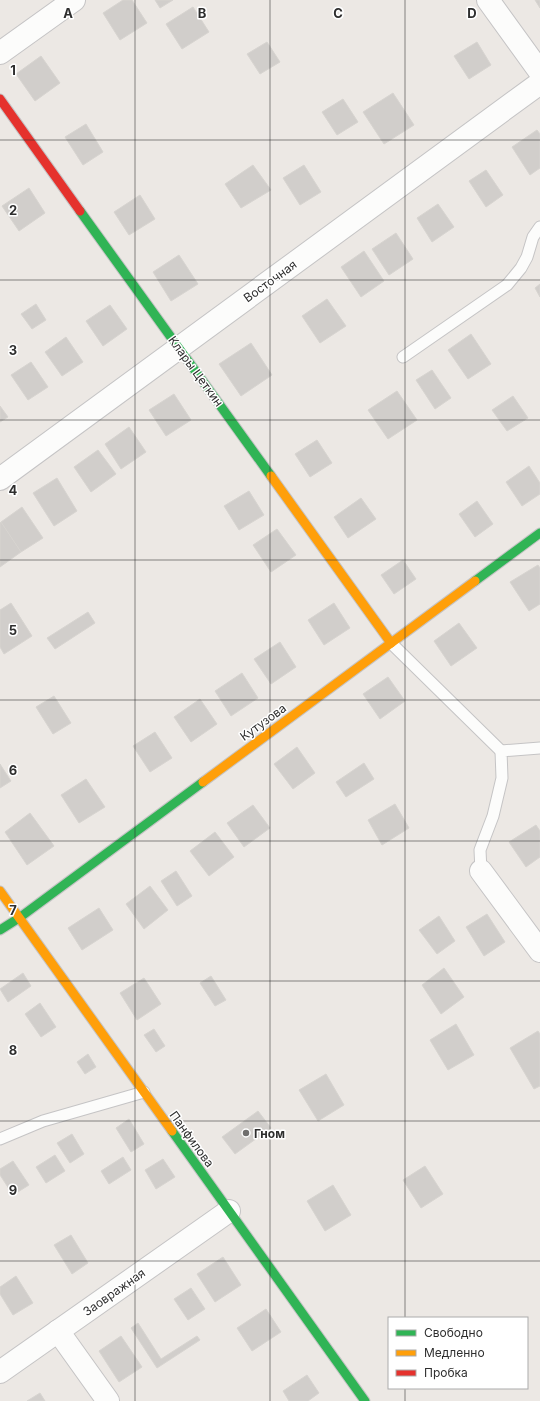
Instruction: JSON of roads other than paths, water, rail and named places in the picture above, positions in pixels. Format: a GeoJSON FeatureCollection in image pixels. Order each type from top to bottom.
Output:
{"type":"FeatureCollection","features":[{"type":"Feature","properties":{"kind":"street"},"geometry":{"type":"LineString","coordinates":[[0,53],[74,0]]}},
{"type":"Feature","properties":{"kind":"street"},"geometry":{"type":"LineString","coordinates":[[488,0],[540,72]]}},
{"type":"Feature","properties":{"kind":"street","name":"Восточная"},"geometry":{"type":"LineString","coordinates":[[0,479],[540,83]]}},
{"type":"Feature","properties":{"kind":"street","name":"Клары Цеткин"},"geometry":{"type":"LineString","coordinates":[[0,99],[391,643]]}},
{"type":"Feature","properties":{"kind":"street","name":"Кутузова"},"geometry":{"type":"LineString","coordinates":[[0,930],[19,918],[540,533]]}},
{"type":"Feature","properties":{"kind":"street"},"geometry":{"type":"LineString","coordinates":[[481,871],[540,951]]}},
{"type":"Feature","properties":{"kind":"street","name":"Панфилова"},"geometry":{"type":"LineString","coordinates":[[0,891],[364,1401]]}},
{"type":"Feature","properties":{"kind":"street","name":"Заовражная"},"geometry":{"type":"LineString","coordinates":[[0,1372],[229,1211]]}},
{"type":"Feature","properties":{"kind":"street"},"geometry":{"type":"LineString","coordinates":[[58,1331],[108,1401]]}},
{"type":"Feature","properties":{"kind":"lane"},"geometry":{"type":"LineString","coordinates":[[403,357],[507,285],[521,268],[533,237],[540,227]]}},
{"type":"Feature","properties":{"kind":"lane"},"geometry":{"type":"LineString","coordinates":[[391,643],[501,751],[502,778],[493,816],[480,850],[481,871]]}},
{"type":"Feature","properties":{"kind":"lane"},"geometry":{"type":"LineString","coordinates":[[501,751],[540,748]]}},
{"type":"Feature","properties":{"kind":"lane"},"geometry":{"type":"LineString","coordinates":[[0,1138],[43,1121],[144,1092]]}},
{"type":"Feature","properties":{"kind":"place","name":"Гном"},"geometry":{"type":"Point","coordinates":[246,1133]}}]}
